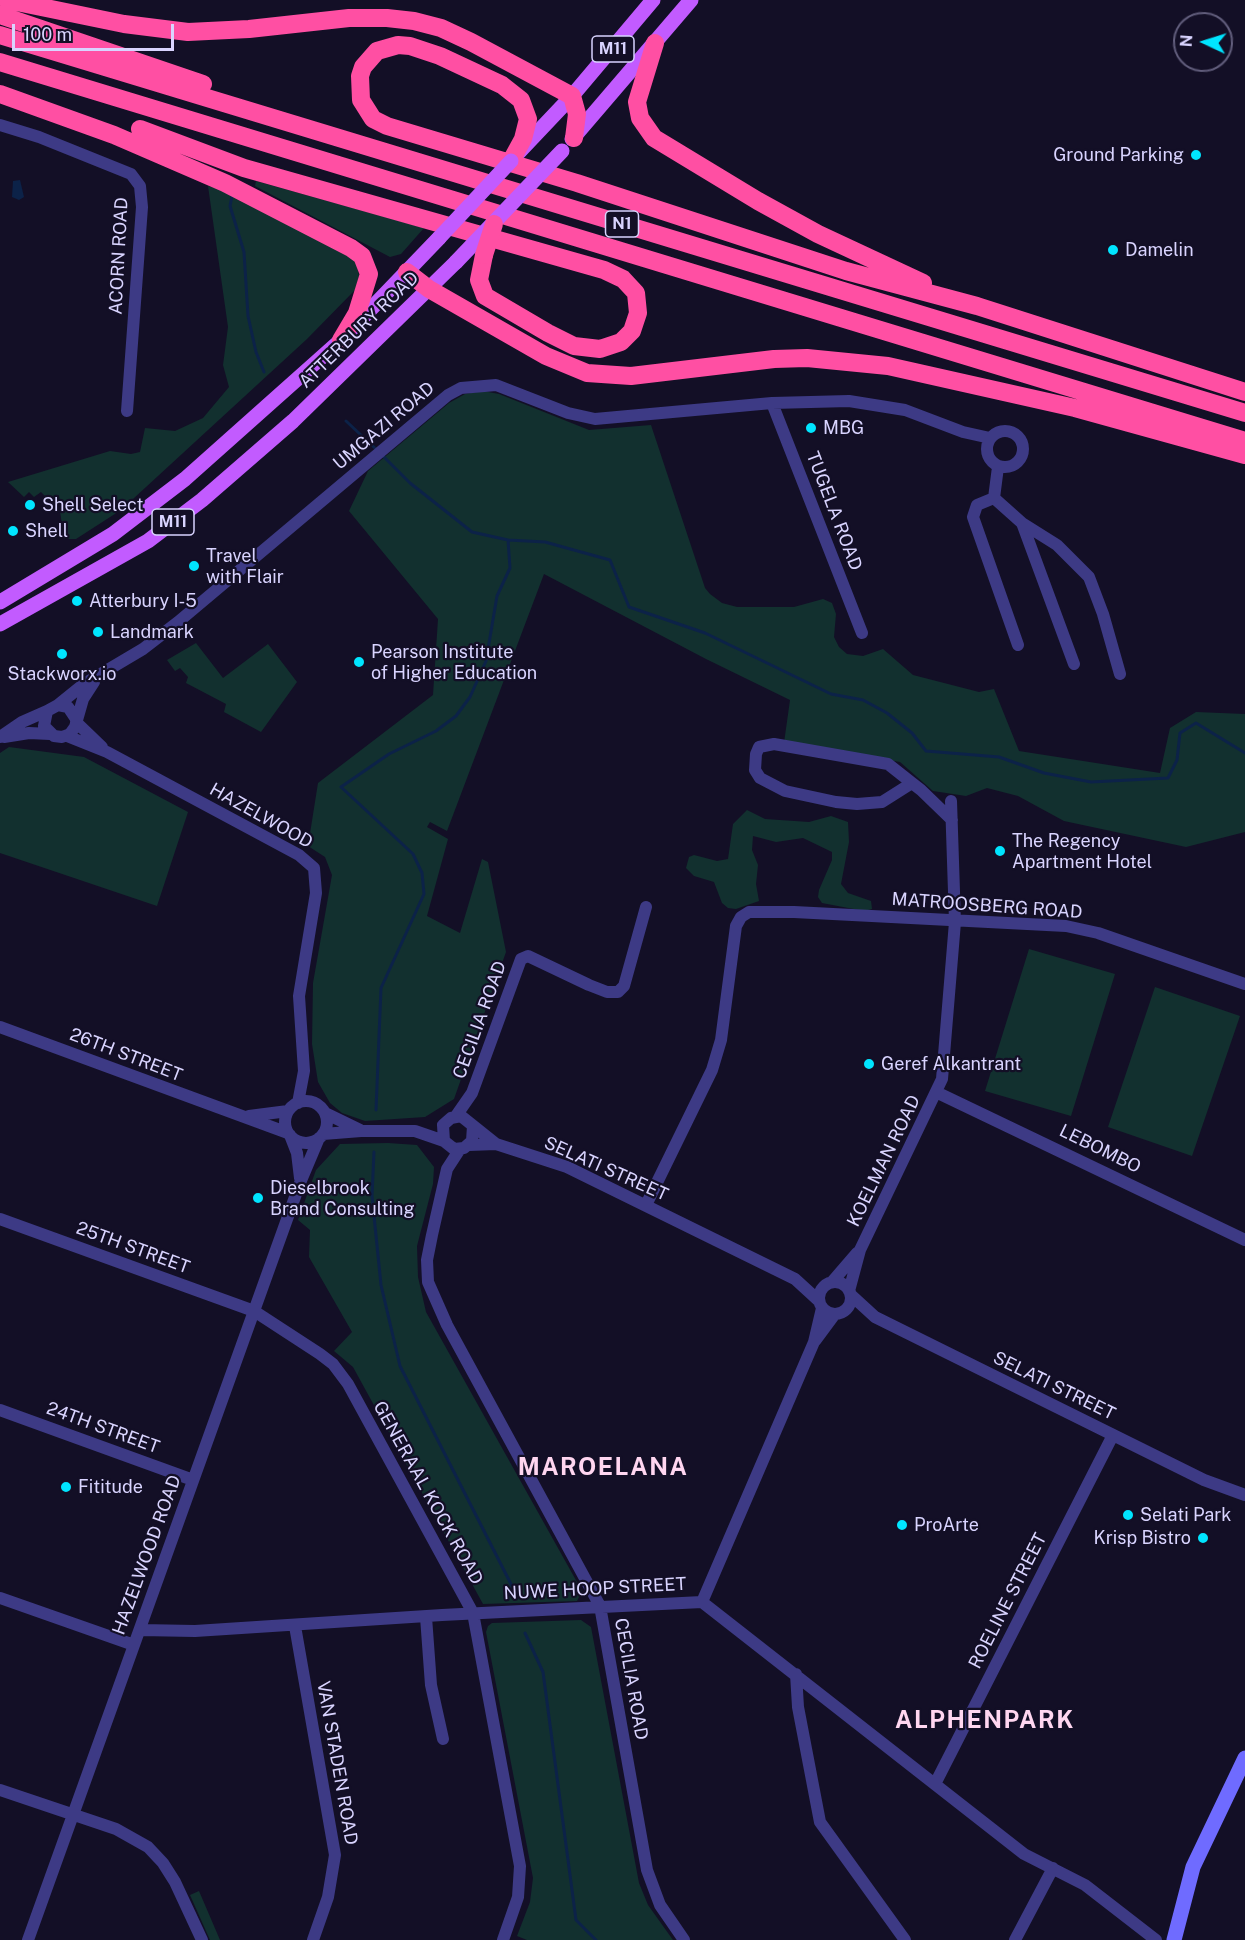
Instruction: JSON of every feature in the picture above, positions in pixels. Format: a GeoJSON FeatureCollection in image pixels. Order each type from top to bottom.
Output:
{"type":"FeatureCollection","features":[{"type":"Feature","properties":{"kind":"highway"},"geometry":{"type":"LineString","coordinates":[[7,0],[124,24],[188,32],[231,31],[349,18],[414,21],[441,28],[471,42],[572,96],[577,114],[568,145]]}},
{"type":"Feature","properties":{"kind":"highway"},"geometry":{"type":"LineString","coordinates":[[0,15],[158,68],[348,140]]}},
{"type":"Feature","properties":{"kind":"highway","name":"N1"},"geometry":{"type":"LineString","coordinates":[[0,34],[1245,413]]}},
{"type":"Feature","properties":{"kind":"highway"},"geometry":{"type":"LineString","coordinates":[[655,43],[637,102],[640,118],[654,138],[758,201],[818,234],[977,306]]}},
{"type":"Feature","properties":{"kind":"highway"},"geometry":{"type":"LineString","coordinates":[[511,161],[530,132],[525,109],[516,94],[502,85],[421,48],[398,45],[377,51],[363,67],[360,86],[361,100],[373,119],[387,126],[587,187],[846,271],[977,306],[1245,392]]}},
{"type":"Feature","properties":{"kind":"highway","name":"N1"},"geometry":{"type":"LineString","coordinates":[[0,62],[1245,441]]}},
{"type":"Feature","properties":{"kind":"highway"},"geometry":{"type":"LineString","coordinates":[[0,87],[140,129],[326,180],[394,193],[441,197]]}},
{"type":"Feature","properties":{"kind":"highway"},"geometry":{"type":"LineString","coordinates":[[0,94],[114,135],[225,183],[351,248],[362,256],[369,274],[357,313],[341,340]]}},
{"type":"Feature","properties":{"kind":"highway"},"geometry":{"type":"LineString","coordinates":[[140,129],[244,168],[604,270],[623,279],[636,293],[638,313],[632,331],[621,342],[600,349],[574,346],[485,296],[479,280],[484,255],[494,224]]}},
{"type":"Feature","properties":{"kind":"highway"},"geometry":{"type":"LineString","coordinates":[[407,272],[429,289],[546,356],[587,373],[631,376],[796,358],[888,366],[1075,408],[1245,455]]}},
{"type":"Feature","properties":{"kind":"main road","name":"M11"},"geometry":{"type":"LineString","coordinates":[[530,132],[572,96],[653,0]]}},
{"type":"Feature","properties":{"kind":"main road","name":"ATTERBURY ROAD"},"geometry":{"type":"LineString","coordinates":[[0,624],[148,540],[236,474],[494,224],[568,145],[691,0]]}},
{"type":"Feature","properties":{"kind":"main road","name":"ATTERBURY ROAD"},"geometry":{"type":"LineString","coordinates":[[0,602],[113,534],[151,506],[341,340],[511,161]]}},
{"type":"Feature","properties":{"kind":"main road"},"geometry":{"type":"LineString","coordinates":[[0,633],[26,616],[39,603]]}},
{"type":"Feature","properties":{"kind":"main road"},"geometry":{"type":"LineString","coordinates":[[1174,1940],[1193,1867],[1245,1758]]}},
{"type":"Feature","properties":{"kind":"street","name":"ACORN ROAD"},"geometry":{"type":"LineString","coordinates":[[0,125],[39,137],[131,174],[140,186],[142,207],[128,411]]}},
{"type":"Feature","properties":{"kind":"street","name":"UMGAZI ROAD"},"geometry":{"type":"LineString","coordinates":[[0,738],[22,722],[52,708],[78,688],[143,649],[448,394],[478,384],[496,385],[568,413],[595,420],[772,403],[849,401],[886,406],[930,418],[988,443]]}},
{"type":"Feature","properties":{"kind":"street","name":"TUGELA ROAD"},"geometry":{"type":"LineString","coordinates":[[772,403],[862,633]]}},
{"type":"Feature","properties":{"kind":"street"},"geometry":{"type":"LineString","coordinates":[[999,431],[1011,431],[1022,444],[1019,460],[1010,467],[998,467],[989,460],[988,443],[999,431]]}},
{"type":"Feature","properties":{"kind":"street"},"geometry":{"type":"LineString","coordinates":[[994,498],[998,467]]}},
{"type":"Feature","properties":{"kind":"street"},"geometry":{"type":"LineString","coordinates":[[994,498],[1022,523],[1057,545],[1089,577],[1101,606],[1120,674]]}},
{"type":"Feature","properties":{"kind":"street"},"geometry":{"type":"LineString","coordinates":[[994,498],[976,505],[973,517],[1018,645]]}},
{"type":"Feature","properties":{"kind":"street"},"geometry":{"type":"LineString","coordinates":[[1022,523],[1074,664]]}},
{"type":"Feature","properties":{"kind":"street","name":"UMGAZI ROAD"},"geometry":{"type":"LineString","coordinates":[[76,720],[86,693],[97,678]]}},
{"type":"Feature","properties":{"kind":"street"},"geometry":{"type":"LineString","coordinates":[[68,707],[76,720],[108,752],[67,736],[58,737],[50,734],[44,721],[52,708],[68,707]]}},
{"type":"Feature","properties":{"kind":"street"},"geometry":{"type":"LineString","coordinates":[[67,736],[73,730],[76,720]]}},
{"type":"Feature","properties":{"kind":"street","name":"UMGAZI ROAD"},"geometry":{"type":"LineString","coordinates":[[0,738],[29,733],[50,734]]}},
{"type":"Feature","properties":{"kind":"street"},"geometry":{"type":"LineString","coordinates":[[912,783],[882,802],[856,804],[836,802],[785,791],[760,778],[755,770],[756,754],[759,747],[774,744],[888,764],[912,783],[952,820]]}},
{"type":"Feature","properties":{"kind":"street","name":"HAZELWOOD"},"geometry":{"type":"LineString","coordinates":[[108,752],[299,855],[314,868],[316,893],[299,996],[304,1071],[298,1103]]}},
{"type":"Feature","properties":{"kind":"street","name":"KOELMAN ROAD"},"geometry":{"type":"LineString","coordinates":[[850,1293],[860,1250],[938,1093],[946,1042],[956,922],[951,801]]}},
{"type":"Feature","properties":{"kind":"street","name":"CECILIA ROAD"},"geometry":{"type":"LineString","coordinates":[[451,1118],[471,1093],[521,959],[528,956],[589,985],[608,992],[618,992],[626,978],[646,907]]}},
{"type":"Feature","properties":{"kind":"street","name":"MATROOSBERG ROAD"},"geometry":{"type":"LineString","coordinates":[[646,1205],[712,1070],[721,1040],[736,926],[741,917],[754,911],[1042,925],[1081,929],[1245,984]]}},
{"type":"Feature","properties":{"kind":"street","name":"26TH STREET"},"geometry":{"type":"LineString","coordinates":[[0,1027],[289,1134]]}},
{"type":"Feature","properties":{"kind":"street"},"geometry":{"type":"LineString","coordinates":[[304,1071],[327,1124],[321,1136]]}},
{"type":"Feature","properties":{"kind":"street","name":"CECILIA ROAD"},"geometry":{"type":"LineString","coordinates":[[471,1093],[471,1124]]}},
{"type":"Feature","properties":{"kind":"street","name":"LEBOMBO"},"geometry":{"type":"LineString","coordinates":[[938,1093],[1245,1240]]}},
{"type":"Feature","properties":{"kind":"street"},"geometry":{"type":"LineString","coordinates":[[364,1131],[321,1108],[298,1103],[288,1111],[285,1118],[289,1134],[304,1143],[321,1136],[364,1131],[415,1131],[451,1118],[471,1124],[474,1136],[464,1147],[445,1143],[415,1131]]}},
{"type":"Feature","properties":{"kind":"street","name":"26TH STREET"},"geometry":{"type":"LineString","coordinates":[[238,1116],[264,1116],[288,1111]]}},
{"type":"Feature","properties":{"kind":"street"},"geometry":{"type":"LineString","coordinates":[[445,1143],[441,1130],[451,1118]]}},
{"type":"Feature","properties":{"kind":"street","name":"SELATI STREET"},"geometry":{"type":"LineString","coordinates":[[471,1124],[496,1144],[567,1167],[795,1279],[821,1304]]}},
{"type":"Feature","properties":{"kind":"street","name":"HAZELWOOD ROAD"},"geometry":{"type":"LineString","coordinates":[[289,1134],[297,1153],[300,1183]]}},
{"type":"Feature","properties":{"kind":"street","name":"HAZELWOOD ROAD"},"geometry":{"type":"LineString","coordinates":[[28,1940],[300,1183],[321,1136]]}},
{"type":"Feature","properties":{"kind":"street","name":"CECILIA ROAD"},"geometry":{"type":"LineString","coordinates":[[445,1143],[447,1170],[427,1260],[428,1282],[433,1296],[600,1606],[647,1870],[660,1905],[684,1940]]}},
{"type":"Feature","properties":{"kind":"street","name":"SELATI STREET"},"geometry":{"type":"LineString","coordinates":[[464,1147],[496,1144]]}},
{"type":"Feature","properties":{"kind":"street","name":"CECILIA ROAD"},"geometry":{"type":"LineString","coordinates":[[447,1170],[464,1147]]}},
{"type":"Feature","properties":{"kind":"street","name":"25TH STREET"},"geometry":{"type":"LineString","coordinates":[[0,1219],[254,1311]]}},
{"type":"Feature","properties":{"kind":"street","name":"KOELMAN ROAD"},"geometry":{"type":"LineString","coordinates":[[830,1283],[860,1250]]}},
{"type":"Feature","properties":{"kind":"street","name":"SELATI STREET"},"geometry":{"type":"LineString","coordinates":[[795,1279],[830,1283]]}},
{"type":"Feature","properties":{"kind":"street"},"geometry":{"type":"LineString","coordinates":[[702,1602],[814,1341],[821,1304],[821,1291],[830,1283],[842,1284],[850,1293],[849,1305],[814,1341]]}},
{"type":"Feature","properties":{"kind":"street","name":"SELATI STREET"},"geometry":{"type":"LineString","coordinates":[[850,1293],[875,1317],[1218,1486],[1245,1496]]}},
{"type":"Feature","properties":{"kind":"street"},"geometry":{"type":"LineString","coordinates":[[821,1304],[839,1313]]}},
{"type":"Feature","properties":{"kind":"street","name":"GENERAAL KOCK ROAD"},"geometry":{"type":"LineString","coordinates":[[254,1311],[333,1364],[348,1384],[473,1613],[518,1856],[520,1881],[518,1897],[503,1940]]}},
{"type":"Feature","properties":{"kind":"street","name":"SELATI STREET"},"geometry":{"type":"LineString","coordinates":[[839,1313],[875,1317]]}},
{"type":"Feature","properties":{"kind":"street","name":"24TH STREET"},"geometry":{"type":"LineString","coordinates":[[0,1410],[193,1480]]}},
{"type":"Feature","properties":{"kind":"street","name":"ROELINE STREET"},"geometry":{"type":"LineString","coordinates":[[935,1784],[1113,1435]]}},
{"type":"Feature","properties":{"kind":"street","name":"SELATI STREET"},"geometry":{"type":"LineString","coordinates":[[1218,1486],[1245,1503]]}},
{"type":"Feature","properties":{"kind":"street"},"geometry":{"type":"LineString","coordinates":[[0,1598],[134,1645]]}},
{"type":"Feature","properties":{"kind":"street","name":"NUWE HOOP STREET"},"geometry":{"type":"LineString","coordinates":[[140,1630],[195,1631],[473,1613],[702,1602],[1024,1854],[1084,1886],[1156,1940]]}},
{"type":"Feature","properties":{"kind":"street"},"geometry":{"type":"LineString","coordinates":[[426,1617],[431,1685],[443,1739]]}},
{"type":"Feature","properties":{"kind":"street","name":"VAN STADEN ROAD"},"geometry":{"type":"LineString","coordinates":[[295,1626],[335,1855],[328,1897],[314,1940]]}},
{"type":"Feature","properties":{"kind":"street"},"geometry":{"type":"LineString","coordinates":[[796,1674],[800,1719],[820,1822],[905,1940]]}},
{"type":"Feature","properties":{"kind":"street"},"geometry":{"type":"LineString","coordinates":[[0,1790],[116,1830],[148,1847],[163,1863],[175,1882],[202,1940]]}},
{"type":"Feature","properties":{"kind":"street"},"geometry":{"type":"LineString","coordinates":[[1015,1940],[1053,1868]]}},
{"type":"Feature","properties":{"kind":"green space"},"geometry":{"type":"Polygon","coordinates":[[[256,181],[424,228],[401,254],[390,257],[255,186],[256,181]]]}},
{"type":"Feature","properties":{"kind":"green space"},"geometry":{"type":"Polygon","coordinates":[[[208,186],[235,193],[356,260],[359,276],[355,290],[307,339],[121,510],[76,539],[64,539],[60,511],[41,492],[34,497],[29,492],[24,497],[8,482],[110,451],[131,454],[140,452],[145,428],[175,431],[203,418],[229,387],[223,365],[228,327],[208,186]]]}},
{"type":"Feature","properties":{"kind":"green space"},"geometry":{"type":"Polygon","coordinates":[[[483,391],[499,394],[589,430],[651,425],[705,588],[710,594],[722,603],[737,607],[794,607],[823,599],[832,603],[836,614],[834,637],[839,647],[847,654],[863,656],[883,649],[913,675],[979,692],[994,689],[1019,751],[1160,773],[1170,728],[1196,712],[1245,714],[1245,832],[1186,847],[1064,821],[1018,796],[987,788],[966,796],[933,791],[900,762],[784,743],[790,700],[706,659],[544,574],[447,831],[430,822],[427,827],[448,839],[427,916],[460,933],[482,859],[488,862],[506,952],[454,1099],[425,1117],[365,1121],[342,1113],[330,1103],[318,1082],[312,1044],[313,983],[332,875],[325,857],[308,846],[318,783],[433,695],[438,619],[349,511],[368,471],[449,403],[465,394],[483,391]]]}},
{"type":"Feature","properties":{"kind":"green space"},"geometry":{"type":"Polygon","coordinates":[[[196,643],[223,678],[268,644],[297,682],[261,732],[224,712],[226,704],[186,683],[188,677],[180,668],[175,671],[167,660],[196,643]]]}},
{"type":"Feature","properties":{"kind":"green space"},"geometry":{"type":"Polygon","coordinates":[[[9,747],[84,757],[188,812],[157,906],[0,853],[0,753],[9,747]]]}},
{"type":"Feature","properties":{"kind":"green space"},"geometry":{"type":"Polygon","coordinates":[[[747,810],[765,819],[809,822],[831,816],[848,822],[849,842],[841,884],[848,893],[871,901],[872,909],[864,911],[822,903],[818,897],[819,890],[832,860],[832,852],[803,838],[776,842],[753,836],[752,850],[758,865],[756,884],[759,901],[736,909],[728,908],[722,903],[714,882],[694,876],[686,868],[689,857],[694,855],[717,861],[728,859],[733,824],[747,810]]]}},
{"type":"Feature","properties":{"kind":"green space"},"geometry":{"type":"Polygon","coordinates":[[[1029,949],[1115,974],[1071,1116],[985,1091],[1029,949]]]}},
{"type":"Feature","properties":{"kind":"green space"},"geometry":{"type":"Polygon","coordinates":[[[1155,987],[1240,1016],[1192,1156],[1108,1127],[1155,987]]]}},
{"type":"Feature","properties":{"kind":"green space"},"geometry":{"type":"Polygon","coordinates":[[[340,1144],[417,1145],[434,1167],[433,1184],[417,1246],[418,1277],[426,1312],[582,1591],[577,1601],[483,1604],[353,1367],[334,1351],[352,1332],[309,1257],[310,1230],[298,1220],[316,1170],[340,1144]]]}},
{"type":"Feature","properties":{"kind":"green space"},"geometry":{"type":"Polygon","coordinates":[[[581,1620],[591,1627],[639,1883],[648,1905],[673,1940],[527,1940],[517,1936],[530,1902],[533,1878],[486,1632],[492,1623],[581,1620]]]}},
{"type":"Feature","properties":{"kind":"green space"},"geometry":{"type":"Polygon","coordinates":[[[199,1891],[220,1940],[210,1940],[190,1895],[199,1891]]]}},
{"type":"Feature","properties":{"kind":"water"},"geometry":{"type":"Polygon","coordinates":[[[20,180],[24,197],[19,200],[12,197],[13,181],[20,180]]]}},
{"type":"Feature","properties":{"kind":"waterway"},"geometry":{"type":"LineString","coordinates":[[232,196],[230,206],[244,252],[248,316],[256,352],[264,372]]}},
{"type":"Feature","properties":{"kind":"waterway"},"geometry":{"type":"LineString","coordinates":[[346,421],[377,450]]}},
{"type":"Feature","properties":{"kind":"waterway"},"geometry":{"type":"LineString","coordinates":[[376,1110],[381,988],[424,894],[422,873],[413,854],[341,787],[389,754],[436,731],[456,716],[470,697],[486,661],[497,596],[510,568],[508,540],[472,532],[410,483],[381,454]]}},
{"type":"Feature","properties":{"kind":"waterway"},"geometry":{"type":"LineString","coordinates":[[508,540],[545,542],[610,560],[629,607],[705,633],[831,694],[863,700],[887,713],[912,733],[926,751],[999,757],[1044,773],[1091,782],[1168,778],[1177,760],[1180,733],[1196,723],[1245,753]]}},
{"type":"Feature","properties":{"kind":"waterway"},"geometry":{"type":"LineString","coordinates":[[374,1152],[372,1196],[381,1285],[400,1366],[514,1590]]}},
{"type":"Feature","properties":{"kind":"waterway"},"geometry":{"type":"LineString","coordinates":[[525,1633],[543,1672],[576,1920],[596,1940]]}},
{"type":"Feature","properties":{"kind":"place","name":"Ground Parking"},"geometry":{"type":"Point","coordinates":[1196,155]}},
{"type":"Feature","properties":{"kind":"place","name":"Damelin"},"geometry":{"type":"Point","coordinates":[1113,250]}},
{"type":"Feature","properties":{"kind":"place","name":"MBG"},"geometry":{"type":"Point","coordinates":[811,428]}},
{"type":"Feature","properties":{"kind":"place","name":"Shell Select"},"geometry":{"type":"Point","coordinates":[30,505]}},
{"type":"Feature","properties":{"kind":"place","name":"Shell"},"geometry":{"type":"Point","coordinates":[13,531]}},
{"type":"Feature","properties":{"kind":"place","name":"Travel with Flair"},"geometry":{"type":"Point","coordinates":[194,566]}},
{"type":"Feature","properties":{"kind":"place","name":"Atterbury I-5"},"geometry":{"type":"Point","coordinates":[77,601]}},
{"type":"Feature","properties":{"kind":"place","name":"Landmark"},"geometry":{"type":"Point","coordinates":[98,632]}},
{"type":"Feature","properties":{"kind":"place","name":"Stackworx.io"},"geometry":{"type":"Point","coordinates":[62,654]}},
{"type":"Feature","properties":{"kind":"place","name":"Pearson Institute of Higher Education"},"geometry":{"type":"Point","coordinates":[359,662]}},
{"type":"Feature","properties":{"kind":"place","name":"The Regency Apartment Hotel"},"geometry":{"type":"Point","coordinates":[1000,851]}},
{"type":"Feature","properties":{"kind":"place","name":"Geref Alkantrant"},"geometry":{"type":"Point","coordinates":[869,1064]}},
{"type":"Feature","properties":{"kind":"place","name":"Dieselbrook Brand Consulting"},"geometry":{"type":"Point","coordinates":[258,1198]}},
{"type":"Feature","properties":{"kind":"place","name":"Fititude"},"geometry":{"type":"Point","coordinates":[66,1487]}},
{"type":"Feature","properties":{"kind":"place","name":"Selati Park"},"geometry":{"type":"Point","coordinates":[1128,1515]}},
{"type":"Feature","properties":{"kind":"place","name":"ProArte"},"geometry":{"type":"Point","coordinates":[902,1525]}},
{"type":"Feature","properties":{"kind":"place","name":"Krisp Bistro"},"geometry":{"type":"Point","coordinates":[1203,1538]}},
{"type":"Feature","properties":{"kind":"district","name":"MAROELANA"},"geometry":{"type":"Point","coordinates":[603,1468]}},
{"type":"Feature","properties":{"kind":"district","name":"ALPHENPARK"},"geometry":{"type":"Point","coordinates":[985,1721]}}]}
